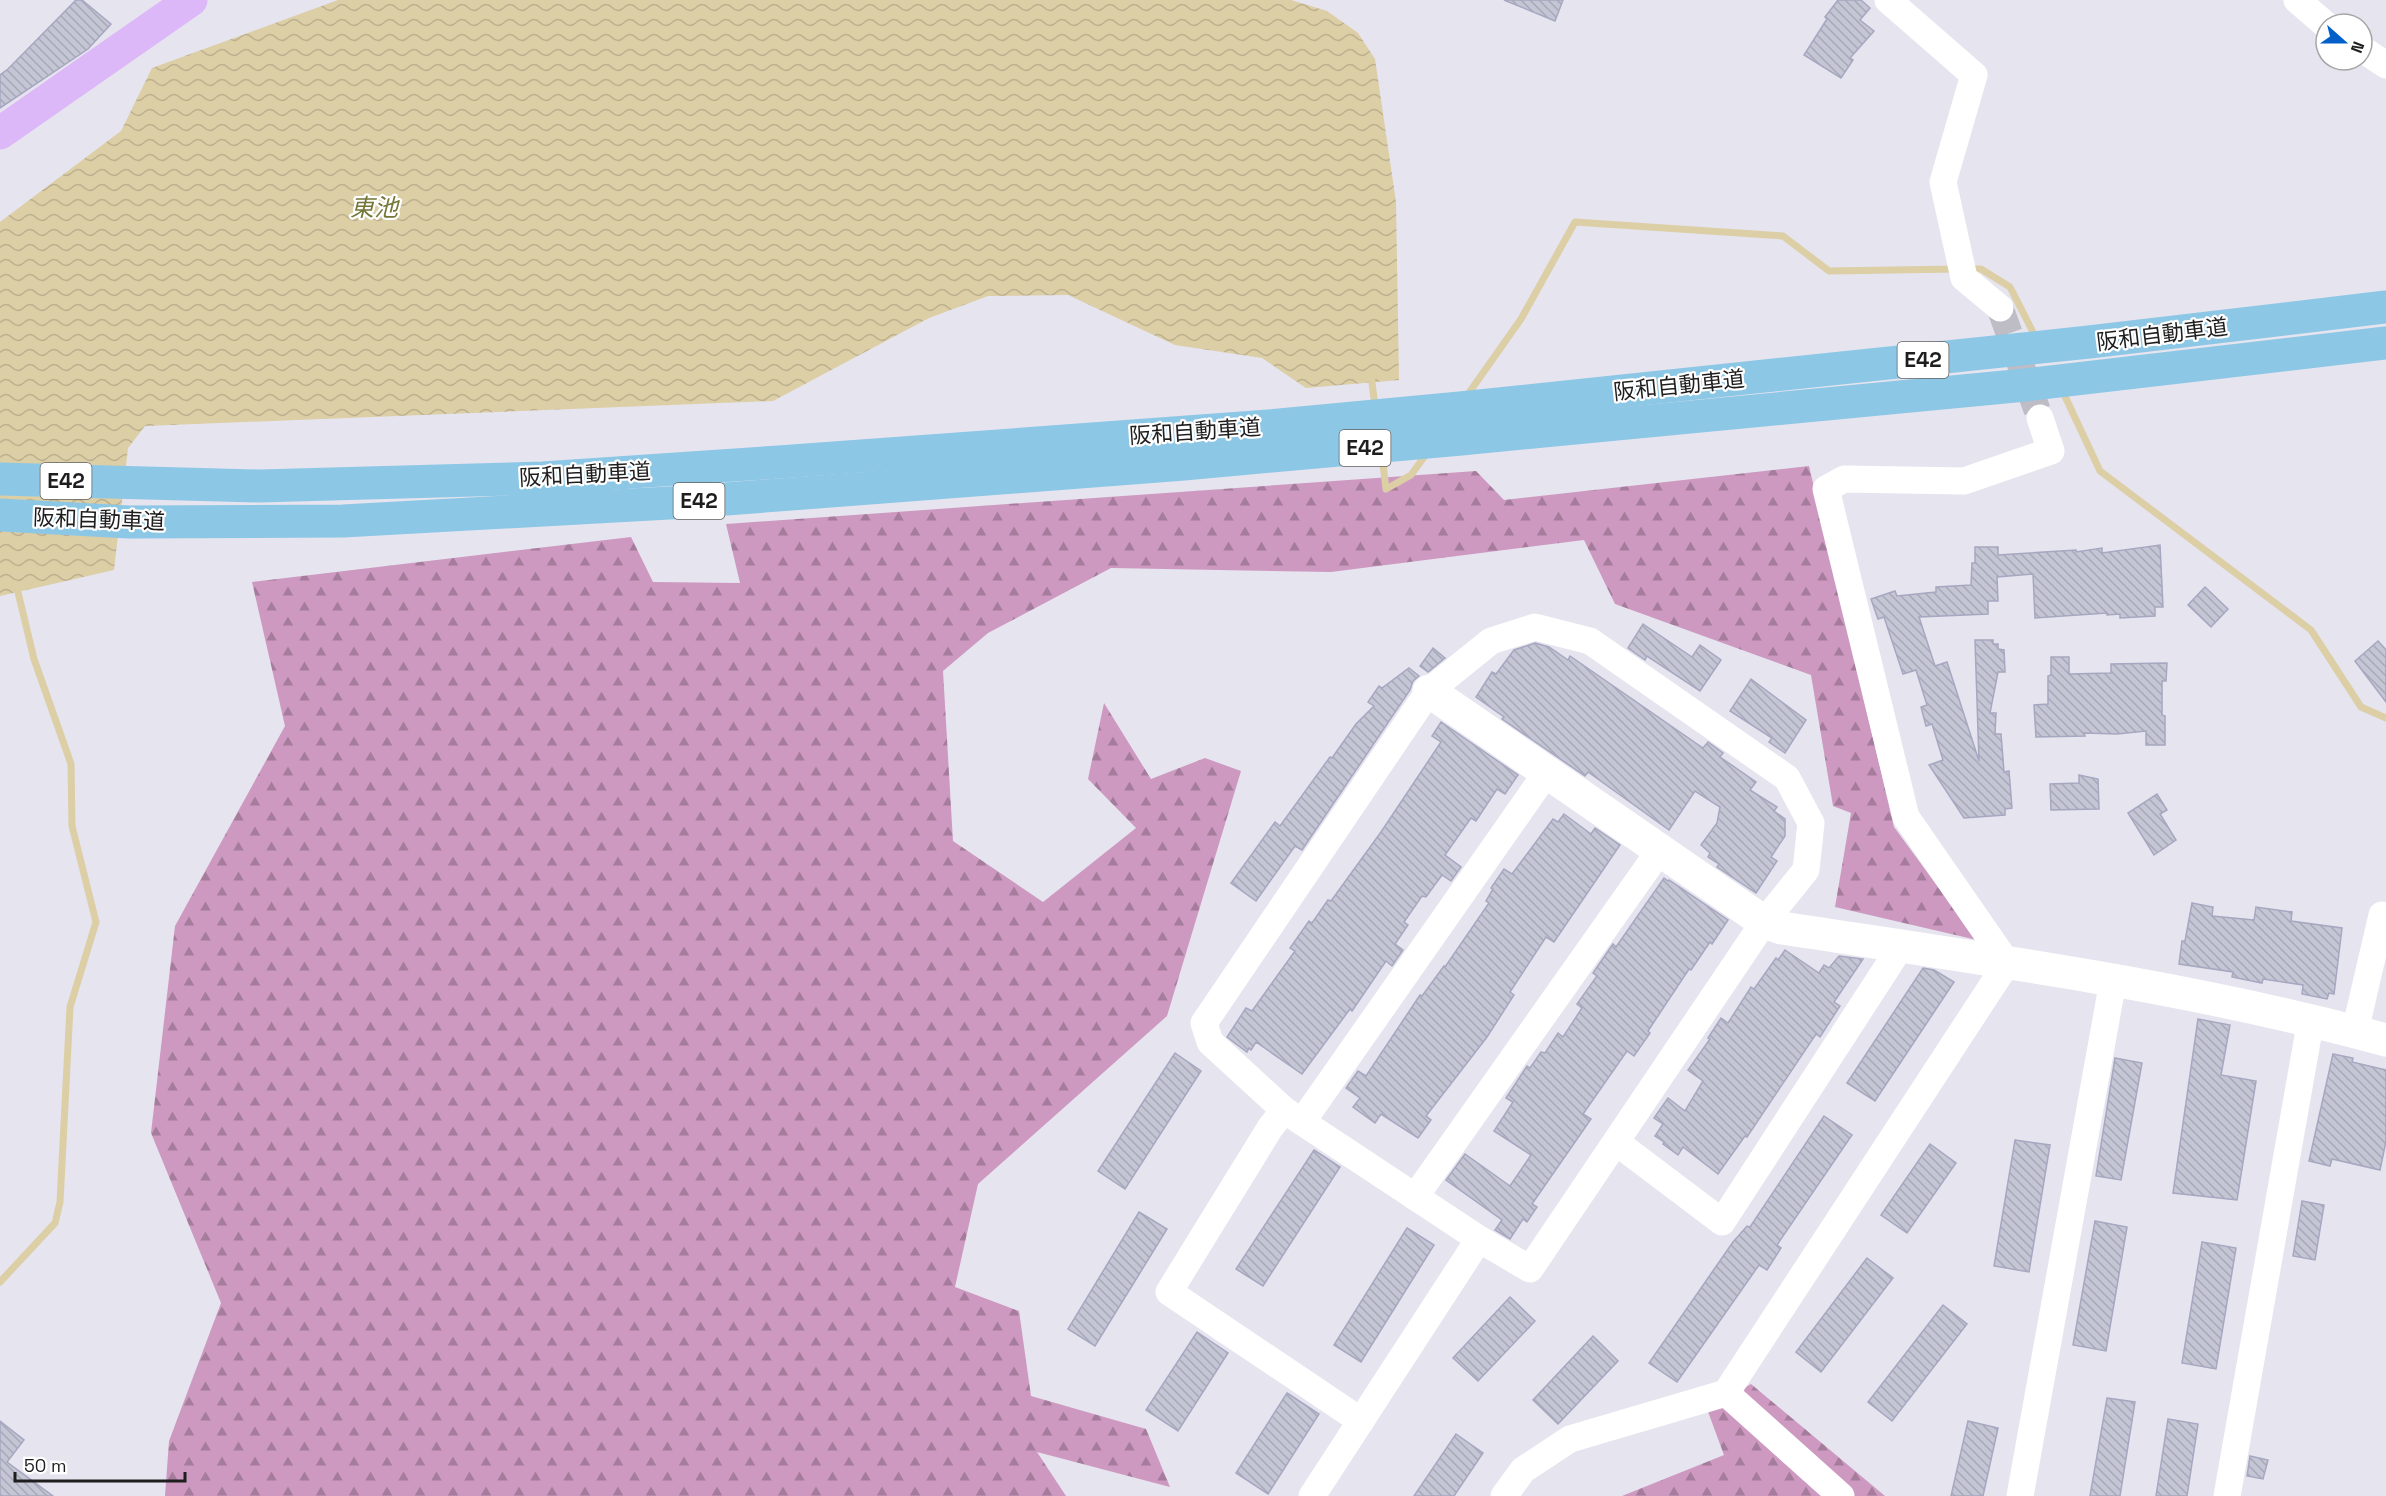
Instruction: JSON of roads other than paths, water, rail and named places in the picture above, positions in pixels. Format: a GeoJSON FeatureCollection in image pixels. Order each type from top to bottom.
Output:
{"type":"FeatureCollection","features":[{"type":"Feature","properties":{"kind":"highway","name":"阪和自動車道"},"geometry":{"type":"LineString","coordinates":[[1461,424],[2089,342],[2386,307]]}},
{"type":"Feature","properties":{"kind":"highway","name":"阪和自動車道"},"geometry":{"type":"LineString","coordinates":[[0,515],[129,522],[343,521],[687,502],[1268,441],[1461,424],[2015,386],[2386,343]]}},
{"type":"Feature","properties":{"kind":"highway","name":"阪和自動車道"},"geometry":{"type":"LineString","coordinates":[[0,479],[260,486],[543,478],[1268,441]]}},
{"type":"Feature","properties":{"kind":"main road"},"geometry":{"type":"LineString","coordinates":[[0,132],[191,0]]}},
{"type":"Feature","properties":{"kind":"street"},"geometry":{"type":"LineString","coordinates":[[1888,0],[1974,75],[1943,183],[1964,278],[2000,308]]}},
{"type":"Feature","properties":{"kind":"street"},"geometry":{"type":"LineString","coordinates":[[2297,0],[2314,15]]}},
{"type":"Feature","properties":{"kind":"street"},"geometry":{"type":"LineString","coordinates":[[2007,963],[1906,817],[1826,489],[1844,478],[1964,481],[2051,452],[2040,418]]}},
{"type":"Feature","properties":{"kind":"street"},"geometry":{"type":"LineString","coordinates":[[1535,627],[1590,641],[1787,778],[1811,823],[1806,870],[1764,922],[1530,1269],[1479,1239],[1293,1116],[1210,1042],[1204,1023],[1429,691],[1491,641],[1535,627]]}},
{"type":"Feature","properties":{"kind":"street"},"geometry":{"type":"LineString","coordinates":[[1429,691],[1764,922],[1782,928],[2186,993],[2311,1019],[2386,1040]]}},
{"type":"Feature","properties":{"kind":"street"},"geometry":{"type":"LineString","coordinates":[[1361,1421],[1169,1292],[1270,1128],[1293,1116],[1547,772]]}},
{"type":"Feature","properties":{"kind":"street"},"geometry":{"type":"LineString","coordinates":[[1415,1197],[1660,850]]}},
{"type":"Feature","properties":{"kind":"street"},"geometry":{"type":"LineString","coordinates":[[2355,1031],[2382,915],[2386,916]]}},
{"type":"Feature","properties":{"kind":"street"},"geometry":{"type":"LineString","coordinates":[[1616,1142],[1722,1222],[1901,946]]}},
{"type":"Feature","properties":{"kind":"street"},"geometry":{"type":"LineString","coordinates":[[1504,1496],[1522,1470],[1570,1439],[1725,1393],[2007,963]]}},
{"type":"Feature","properties":{"kind":"street"},"geometry":{"type":"LineString","coordinates":[[2020,1496],[2113,981]]}},
{"type":"Feature","properties":{"kind":"street"},"geometry":{"type":"LineString","coordinates":[[2227,1496],[2311,1019]]}},
{"type":"Feature","properties":{"kind":"street"},"geometry":{"type":"LineString","coordinates":[[1312,1496],[1479,1239]]}},
{"type":"Feature","properties":{"kind":"street"},"geometry":{"type":"LineString","coordinates":[[1725,1393],[1841,1496]]}},
{"type":"Feature","properties":{"kind":"water","name":"東池"},"geometry":{"type":"Polygon","coordinates":[[[338,0],[1291,0],[1327,11],[1358,33],[1375,59],[1396,202],[1399,380],[1306,388],[1262,358],[1175,345],[1068,295],[988,296],[929,318],[773,401],[145,426],[128,448],[114,570],[0,596],[0,222],[121,131],[152,68],[338,0]]]}},
{"type":"Feature","properties":{"kind":"waterway"},"geometry":{"type":"LineString","coordinates":[[1466,397],[1521,319],[1575,222],[1783,236],[1829,271],[1957,269]]}},
{"type":"Feature","properties":{"kind":"waterway"},"geometry":{"type":"LineString","coordinates":[[1968,269],[1981,269],[2010,287],[2037,340]]}},
{"type":"Feature","properties":{"kind":"waterway"},"geometry":{"type":"LineString","coordinates":[[1371,375],[1375,406]]}},
{"type":"Feature","properties":{"kind":"waterway"},"geometry":{"type":"LineString","coordinates":[[2062,390],[2100,471],[2311,630],[2361,707],[2386,718]]}},
{"type":"Feature","properties":{"kind":"waterway"},"geometry":{"type":"LineString","coordinates":[[1382,456],[1386,489],[1411,475],[1427,453]]}},
{"type":"Feature","properties":{"kind":"waterway"},"geometry":{"type":"LineString","coordinates":[[0,1282],[55,1223],[60,1202],[70,1007],[96,922],[72,826],[71,764],[34,659],[16,584]]}},
{"type":"Feature","properties":{"kind":"tunnel"},"geometry":{"type":"LineString","coordinates":[[2000,308],[2040,418]]}}]}
